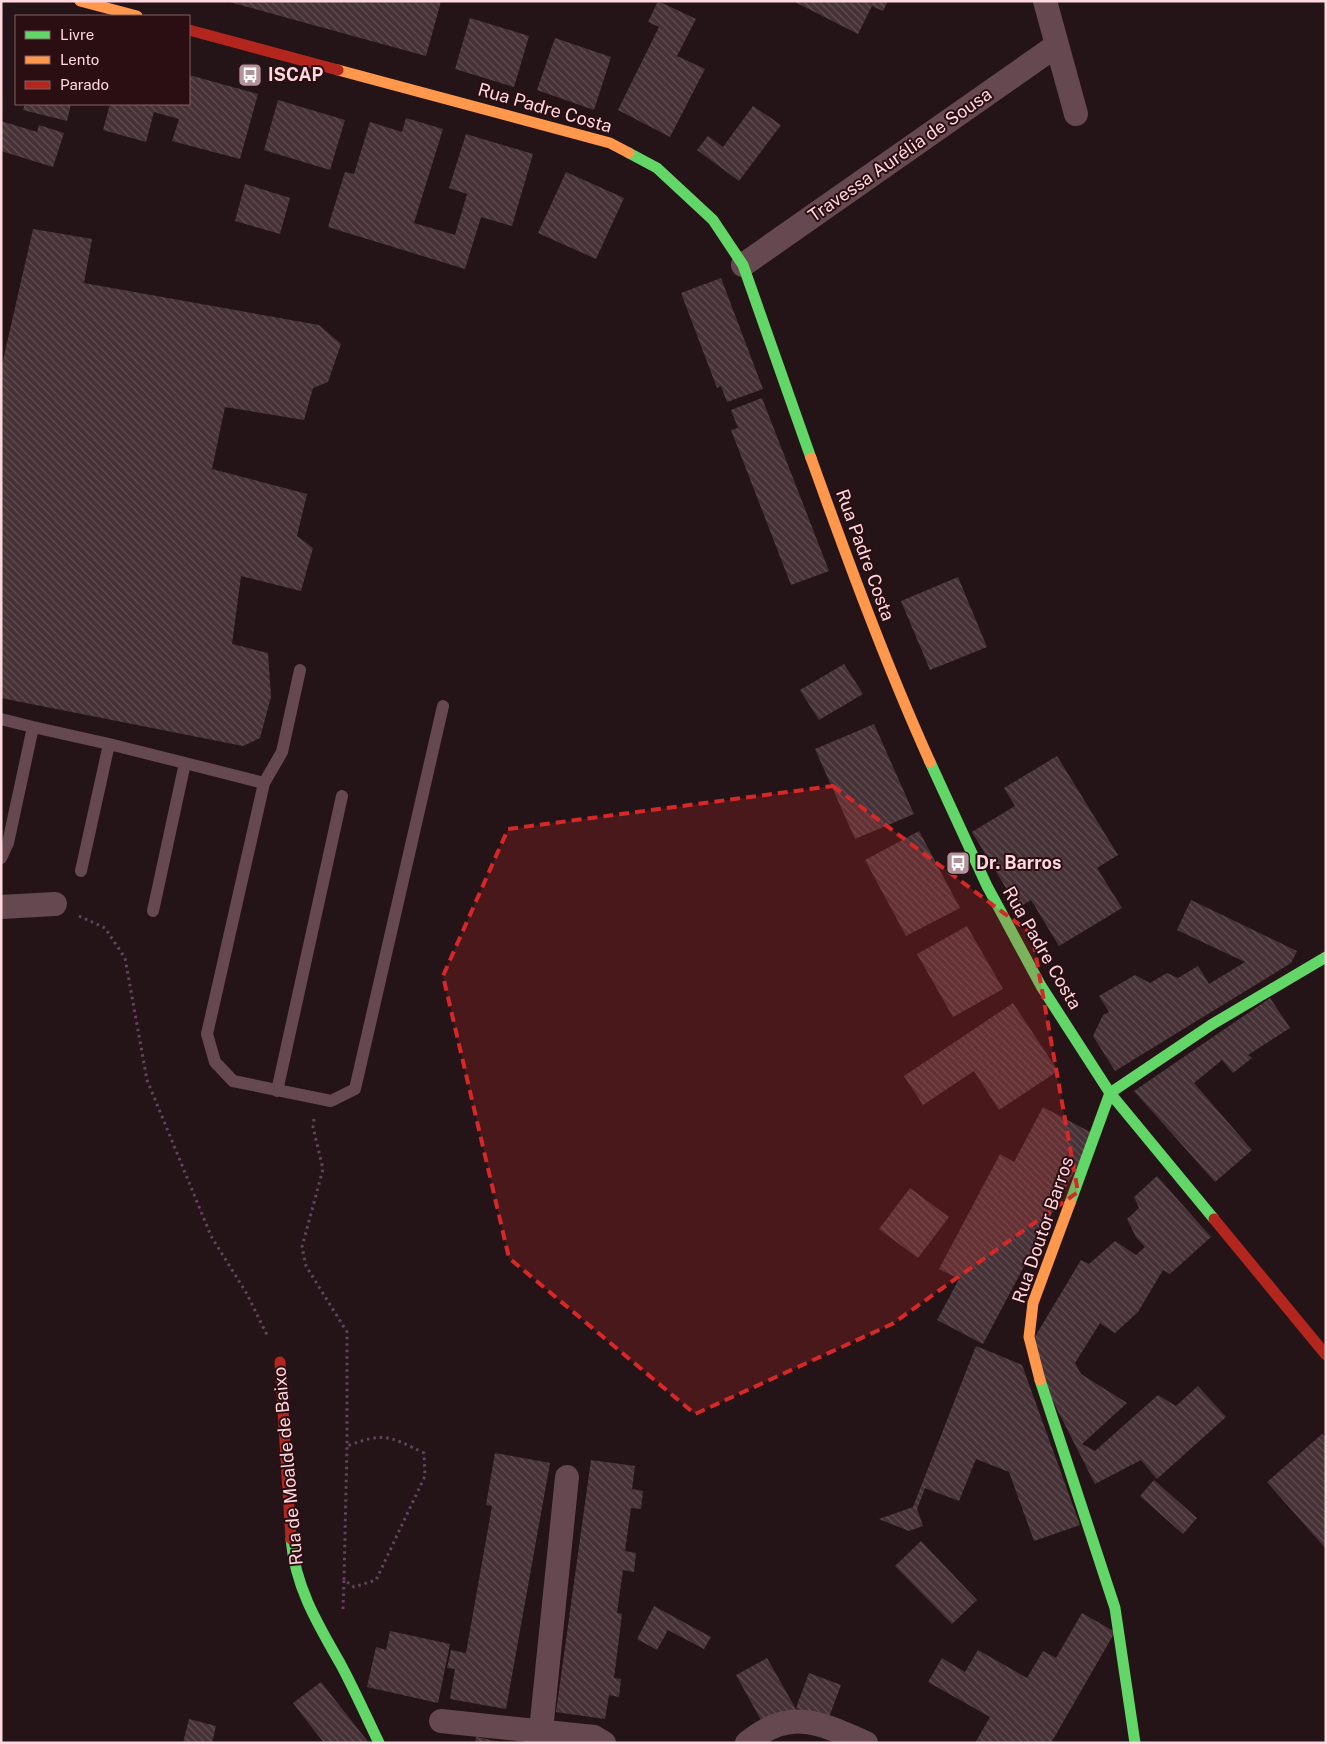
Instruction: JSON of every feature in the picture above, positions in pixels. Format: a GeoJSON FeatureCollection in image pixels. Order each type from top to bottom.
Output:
{"type":"FeatureCollection","features":[{"type":"Feature","properties":{"kind":"street"},"geometry":{"type":"LineString","coordinates":[[82,1],[133,15]]}},
{"type":"Feature","properties":{"kind":"street"},"geometry":{"type":"LineString","coordinates":[[1045,1],[1076,114]]}},
{"type":"Feature","properties":{"kind":"street","name":"Rua Padre Costa"},"geometry":{"type":"LineString","coordinates":[[190,30],[610,143],[657,168],[713,220],[743,265],[858,588],[900,696],[987,886],[1041,986],[1110,1093],[1326,1355]]}},
{"type":"Feature","properties":{"kind":"street","name":"Travessa Aurélia de Sousa"},"geometry":{"type":"LineString","coordinates":[[743,265],[1057,45]]}},
{"type":"Feature","properties":{"kind":"street"},"geometry":{"type":"LineString","coordinates":[[1,907],[55,904]]}},
{"type":"Feature","properties":{"kind":"street"},"geometry":{"type":"LineString","coordinates":[[1110,1093],[1211,1025],[1326,957]]}},
{"type":"Feature","properties":{"kind":"street","name":"Rua Doutor Barros"},"geometry":{"type":"LineString","coordinates":[[1110,1093],[1033,1303],[1030,1337],[1035,1364],[1115,1608],[1135,1743]]}},
{"type":"Feature","properties":{"kind":"street","name":"Rua de Moalde de Baixo"},"geometry":{"type":"LineString","coordinates":[[280,1362],[293,1563],[315,1622],[340,1664],[379,1743]]}},
{"type":"Feature","properties":{"kind":"street"},"geometry":{"type":"LineString","coordinates":[[542,1730],[567,1477]]}},
{"type":"Feature","properties":{"kind":"street"},"geometry":{"type":"LineString","coordinates":[[441,1721],[542,1730],[594,1737],[604,1743]]}},
{"type":"Feature","properties":{"kind":"street"},"geometry":{"type":"LineString","coordinates":[[747,1743],[762,1730],[787,1722],[823,1724],[866,1743]]}},
{"type":"Feature","properties":{"kind":"lane"},"geometry":{"type":"LineString","coordinates":[[300,670],[282,752],[264,783],[207,1034],[215,1062],[234,1081],[331,1101],[355,1089],[443,706]]}},
{"type":"Feature","properties":{"kind":"lane"},"geometry":{"type":"LineString","coordinates":[[1,719],[264,783]]}},
{"type":"Feature","properties":{"kind":"lane"},"geometry":{"type":"LineString","coordinates":[[1,858],[8,843],[33,727]]}},
{"type":"Feature","properties":{"kind":"lane"},"geometry":{"type":"LineString","coordinates":[[81,871],[109,744]]}},
{"type":"Feature","properties":{"kind":"lane"},"geometry":{"type":"LineString","coordinates":[[153,911],[185,763]]}},
{"type":"Feature","properties":{"kind":"lane"},"geometry":{"type":"LineString","coordinates":[[278,1091],[342,796]]}},
{"type":"Feature","properties":{"kind":"path","name":"Rua de Moalde de Baixo"},"geometry":{"type":"LineString","coordinates":[[55,904],[105,928],[126,958],[147,1080],[211,1236],[247,1294],[280,1362]]}},
{"type":"Feature","properties":{"kind":"path"},"geometry":{"type":"LineString","coordinates":[[316,1098],[313,1127],[323,1169],[302,1247],[306,1266],[347,1332],[344,1580],[354,1587],[376,1580],[425,1476],[424,1453],[390,1437],[369,1437],[346,1446]]}},
{"type":"Feature","properties":{"kind":"highlighted area"},"geometry":{"type":"Polygon","coordinates":[[[833,786],[1032,934],[1078,1192],[892,1324],[695,1414],[509,1258],[443,976],[508,829],[833,786]]]}},
{"type":"Feature","properties":{"kind":"building"},"geometry":{"type":"Polygon","coordinates":[[[226,1],[441,1],[426,56],[226,1]]]}},
{"type":"Feature","properties":{"kind":"building"},"geometry":{"type":"Polygon","coordinates":[[[658,1],[696,19],[677,56],[705,69],[670,137],[618,110],[659,27],[648,22],[658,1]]]}},
{"type":"Feature","properties":{"kind":"building"},"geometry":{"type":"Polygon","coordinates":[[[793,1],[888,1],[883,11],[872,6],[858,34],[793,1]]]}},
{"type":"Feature","properties":{"kind":"building"},"geometry":{"type":"Polygon","coordinates":[[[470,18],[529,36],[514,87],[455,69],[470,18]]]}},
{"type":"Feature","properties":{"kind":"building"},"geometry":{"type":"Polygon","coordinates":[[[555,38],[611,57],[594,110],[537,90],[555,38]]]}},
{"type":"Feature","properties":{"kind":"building"},"geometry":{"type":"Polygon","coordinates":[[[190,75],[258,94],[240,159],[172,141],[179,119],[154,112],[146,142],[103,130],[110,105],[190,105],[190,75]]]}},
{"type":"Feature","properties":{"kind":"building"},"geometry":{"type":"Polygon","coordinates":[[[278,100],[345,120],[330,170],[264,150],[278,100]]]}},
{"type":"Feature","properties":{"kind":"building"},"geometry":{"type":"Polygon","coordinates":[[[25,105],[71,105],[67,121],[23,110],[25,105]]]}},
{"type":"Feature","properties":{"kind":"building"},"geometry":{"type":"Polygon","coordinates":[[[753,106],[781,125],[739,181],[697,150],[708,136],[723,147],[753,106]]]}},
{"type":"Feature","properties":{"kind":"building"},"geometry":{"type":"Polygon","coordinates":[[[406,118],[443,129],[414,223],[455,235],[467,194],[449,188],[466,134],[533,154],[512,226],[481,217],[465,269],[328,227],[345,172],[354,174],[370,122],[402,132],[406,118]]]}},
{"type":"Feature","properties":{"kind":"building"},"geometry":{"type":"Polygon","coordinates":[[[1,121],[37,132],[39,125],[64,133],[53,167],[1,151],[1,121]]]}},
{"type":"Feature","properties":{"kind":"building"},"geometry":{"type":"Polygon","coordinates":[[[566,172],[624,198],[596,259],[538,233],[566,172]]]}},
{"type":"Feature","properties":{"kind":"building"},"geometry":{"type":"Polygon","coordinates":[[[245,184],[290,198],[280,234],[235,221],[245,184]]]}},
{"type":"Feature","properties":{"kind":"building"},"geometry":{"type":"Polygon","coordinates":[[[33,229],[92,239],[84,283],[319,325],[341,344],[328,382],[313,388],[304,420],[225,407],[212,469],[307,494],[297,536],[313,548],[301,591],[241,576],[232,644],[268,653],[271,697],[260,738],[243,746],[1,698],[1,369],[33,229]]]}},
{"type":"Feature","properties":{"kind":"building"},"geometry":{"type":"Polygon","coordinates":[[[721,278],[763,389],[727,402],[721,386],[717,388],[681,293],[721,278]]]}},
{"type":"Feature","properties":{"kind":"building"},"geometry":{"type":"Polygon","coordinates":[[[762,398],[829,571],[791,585],[731,430],[738,428],[731,410],[762,398]]]}},
{"type":"Feature","properties":{"kind":"building"},"geometry":{"type":"Polygon","coordinates":[[[958,577],[987,647],[930,670],[901,601],[958,577]]]}},
{"type":"Feature","properties":{"kind":"building"},"geometry":{"type":"Polygon","coordinates":[[[844,664],[863,694],[819,720],[800,690],[844,664]]]}},
{"type":"Feature","properties":{"kind":"building"},"geometry":{"type":"Polygon","coordinates":[[[874,724],[914,814],[855,839],[815,749],[874,724]]]}},
{"type":"Feature","properties":{"kind":"building"},"geometry":{"type":"Polygon","coordinates":[[[1057,756],[1118,855],[1097,868],[1122,908],[1059,946],[1031,900],[1018,908],[972,832],[1015,806],[1004,788],[1057,756]]]}},
{"type":"Feature","properties":{"kind":"building"},"geometry":{"type":"Polygon","coordinates":[[[919,831],[960,908],[906,936],[865,860],[919,831]]]}},
{"type":"Feature","properties":{"kind":"building"},"geometry":{"type":"Polygon","coordinates":[[[1191,900],[1297,951],[1291,963],[1115,1071],[1093,1036],[1103,1015],[1109,1012],[1099,996],[1135,975],[1150,983],[1167,973],[1178,978],[1198,966],[1209,984],[1245,962],[1177,930],[1191,900]]]}},
{"type":"Feature","properties":{"kind":"building"},"geometry":{"type":"Polygon","coordinates":[[[967,926],[1003,989],[953,1017],[917,954],[967,926]]]}},
{"type":"Feature","properties":{"kind":"building"},"geometry":{"type":"Polygon","coordinates":[[[1270,998],[1290,1028],[1248,1055],[1252,1058],[1233,1073],[1222,1060],[1194,1083],[1252,1150],[1215,1182],[1134,1091],[1270,998]]]}},
{"type":"Feature","properties":{"kind":"building"},"geometry":{"type":"Polygon","coordinates":[[[1013,1003],[1058,1071],[999,1110],[974,1071],[923,1105],[904,1076],[1013,1003]]]}},
{"type":"Feature","properties":{"kind":"building"},"geometry":{"type":"Polygon","coordinates":[[[1043,1107],[1094,1134],[983,1344],[937,1320],[959,1279],[939,1269],[1000,1154],[1014,1162],[1043,1107]]]}},
{"type":"Feature","properties":{"kind":"building"},"geometry":{"type":"Polygon","coordinates":[[[1157,1176],[1211,1237],[1170,1274],[1163,1270],[1138,1312],[1115,1333],[1100,1323],[1075,1363],[1081,1374],[1127,1403],[1082,1444],[1095,1451],[1158,1395],[1176,1406],[1198,1386],[1226,1417],[1157,1479],[1141,1460],[1095,1484],[1027,1350],[1081,1260],[1089,1264],[1115,1241],[1136,1255],[1145,1247],[1136,1237],[1127,1219],[1139,1208],[1134,1197],[1157,1176]]]}},
{"type":"Feature","properties":{"kind":"building"},"geometry":{"type":"Polygon","coordinates":[[[910,1188],[949,1217],[918,1258],[879,1229],[910,1188]]]}},
{"type":"Feature","properties":{"kind":"building"},"geometry":{"type":"Polygon","coordinates":[[[976,1346],[1022,1365],[1080,1525],[1034,1541],[1009,1472],[976,1459],[959,1501],[925,1488],[917,1509],[923,1526],[909,1531],[879,1519],[913,1507],[976,1346]]]}},
{"type":"Feature","properties":{"kind":"building"},"geometry":{"type":"Polygon","coordinates":[[[1322,1434],[1326,1438],[1326,1549],[1267,1482],[1322,1434]]]}},
{"type":"Feature","properties":{"kind":"building"},"geometry":{"type":"Polygon","coordinates":[[[495,1453],[550,1463],[506,1709],[450,1699],[455,1669],[447,1668],[451,1650],[466,1653],[492,1506],[486,1505],[495,1453]]]}},
{"type":"Feature","properties":{"kind":"building"},"geometry":{"type":"Polygon","coordinates":[[[591,1460],[635,1466],[632,1489],[643,1491],[641,1509],[631,1508],[625,1551],[636,1553],[634,1572],[623,1570],[617,1613],[622,1614],[614,1678],[621,1679],[619,1697],[609,1695],[605,1719],[556,1712],[591,1460]]]}},
{"type":"Feature","properties":{"kind":"building"},"geometry":{"type":"Polygon","coordinates":[[[1154,1480],[1197,1518],[1183,1534],[1140,1496],[1154,1480]]]}},
{"type":"Feature","properties":{"kind":"building"},"geometry":{"type":"Polygon","coordinates":[[[921,1541],[977,1600],[952,1624],[895,1566],[921,1541]]]}},
{"type":"Feature","properties":{"kind":"building"},"geometry":{"type":"Polygon","coordinates":[[[654,1606],[711,1637],[704,1649],[668,1630],[657,1650],[637,1639],[654,1606]]]}},
{"type":"Feature","properties":{"kind":"building"},"geometry":{"type":"Polygon","coordinates":[[[1082,1613],[1115,1632],[1051,1743],[975,1743],[990,1717],[928,1682],[942,1658],[965,1672],[978,1650],[1027,1678],[1043,1651],[1056,1658],[1082,1613]]]}},
{"type":"Feature","properties":{"kind":"building"},"geometry":{"type":"Polygon","coordinates":[[[390,1631],[450,1644],[438,1703],[367,1687],[376,1647],[386,1650],[390,1631]]]}},
{"type":"Feature","properties":{"kind":"building"},"geometry":{"type":"Polygon","coordinates":[[[767,1658],[797,1711],[766,1729],[736,1675],[767,1658]]]}},
{"type":"Feature","properties":{"kind":"building"},"geometry":{"type":"Polygon","coordinates":[[[809,1673],[841,1685],[828,1720],[796,1708],[809,1673]]]}},
{"type":"Feature","properties":{"kind":"building"},"geometry":{"type":"Polygon","coordinates":[[[321,1682],[369,1743],[324,1743],[293,1703],[321,1682]]]}},
{"type":"Feature","properties":{"kind":"building"},"geometry":{"type":"Polygon","coordinates":[[[189,1719],[216,1726],[212,1743],[183,1743],[189,1719]]]}},
{"type":"Feature","properties":{"kind":"building"},"geometry":{"type":"Polygon","coordinates":[[[476,1737],[501,1742],[501,1743],[475,1743],[476,1737]]]}},
{"type":"Feature","properties":{"kind":"traffic: fast"},"geometry":{"type":"LineString","coordinates":[[629,153],[657,168],[713,220],[743,265],[811,458]]}},
{"type":"Feature","properties":{"kind":"traffic: fast"},"geometry":{"type":"LineString","coordinates":[[930,762],[987,886],[1041,986],[1110,1093],[1214,1219]]}},
{"type":"Feature","properties":{"kind":"traffic: fast"},"geometry":{"type":"LineString","coordinates":[[1070,1203],[1110,1093],[1211,1025],[1326,957]]}},
{"type":"Feature","properties":{"kind":"traffic: fast"},"geometry":{"type":"LineString","coordinates":[[1040,1380],[1115,1608],[1135,1743]]}},
{"type":"Feature","properties":{"kind":"traffic: fast"},"geometry":{"type":"LineString","coordinates":[[291,1539],[297,1573],[308,1604],[340,1663],[379,1743]]}},
{"type":"Feature","properties":{"kind":"traffic: slow"},"geometry":{"type":"LineString","coordinates":[[80,1],[133,15]]}},
{"type":"Feature","properties":{"kind":"traffic: slow"},"geometry":{"type":"LineString","coordinates":[[338,70],[610,143],[629,153]]}},
{"type":"Feature","properties":{"kind":"traffic: slow"},"geometry":{"type":"LineString","coordinates":[[811,458],[882,649],[930,762]]}},
{"type":"Feature","properties":{"kind":"traffic: slow"},"geometry":{"type":"LineString","coordinates":[[1040,1380],[1029,1337],[1033,1303],[1070,1203]]}},
{"type":"Feature","properties":{"kind":"traffic: jam"},"geometry":{"type":"LineString","coordinates":[[190,30],[338,70]]}},
{"type":"Feature","properties":{"kind":"traffic: jam"},"geometry":{"type":"LineString","coordinates":[[1214,1219],[1326,1355]]}},
{"type":"Feature","properties":{"kind":"traffic: jam"},"geometry":{"type":"LineString","coordinates":[[280,1362],[291,1539]]}},
{"type":"Feature","properties":{"kind":"place","name":"ISCAP"},"geometry":{"type":"Point","coordinates":[250,75]}},
{"type":"Feature","properties":{"kind":"place","name":"Dr. Barros"},"geometry":{"type":"Point","coordinates":[958,863]}}]}
